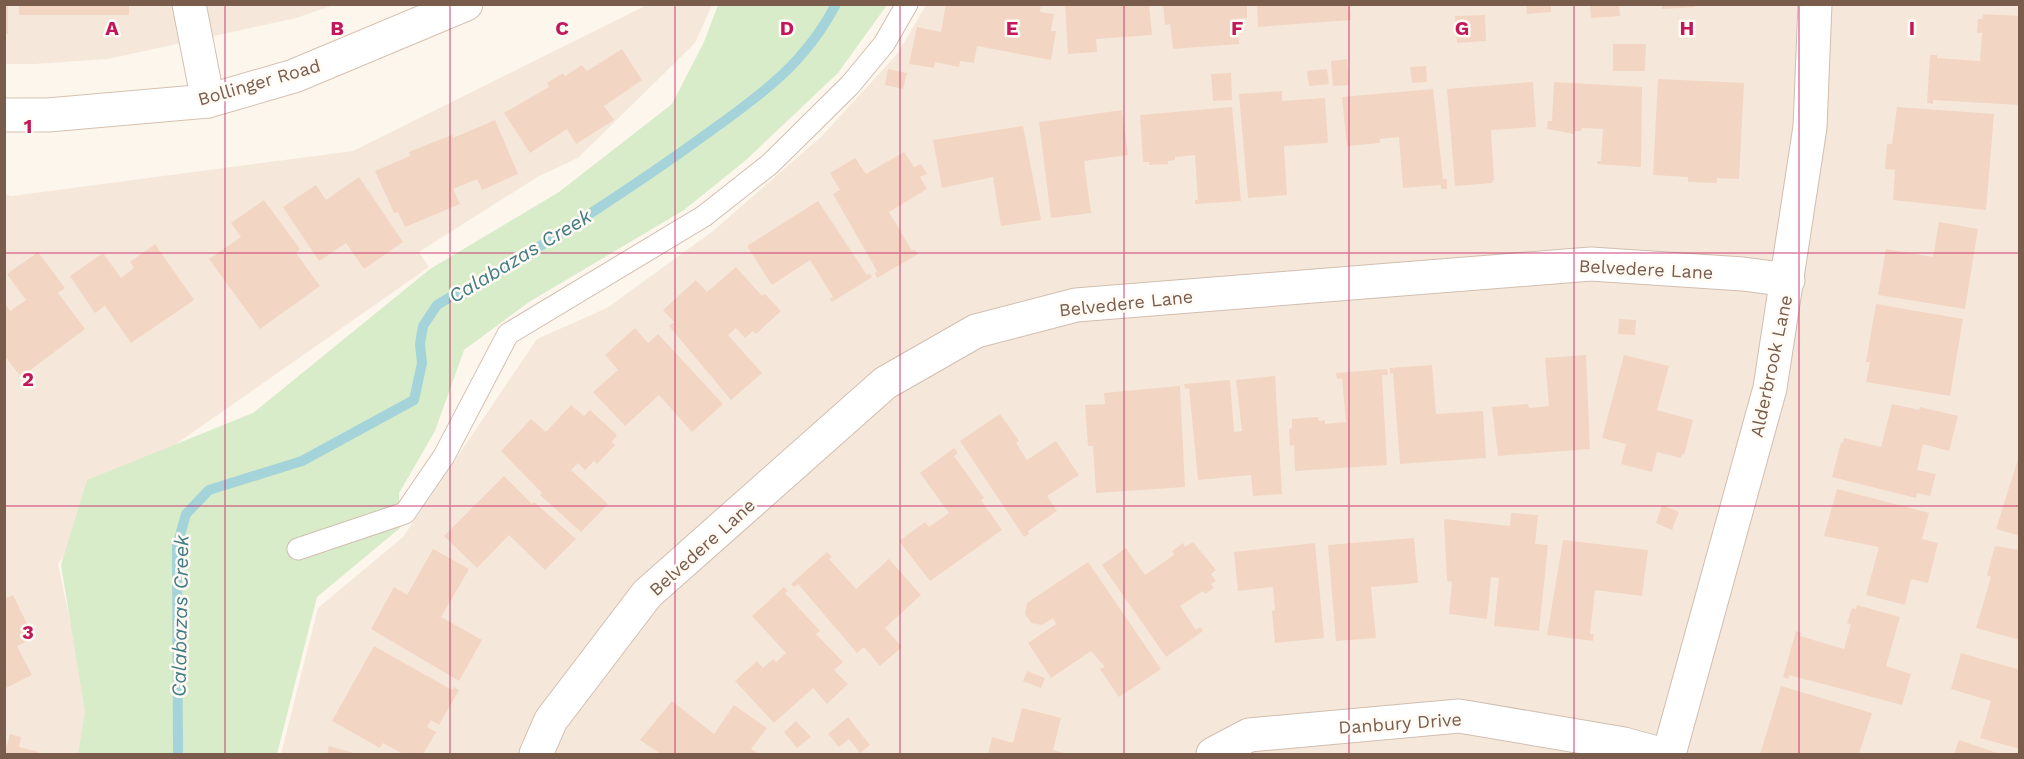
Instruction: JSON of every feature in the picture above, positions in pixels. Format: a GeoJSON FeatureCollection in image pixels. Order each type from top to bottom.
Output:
{"type":"FeatureCollection","features":[{"type":"Feature","properties":{"kind":"street"},"geometry":{"type":"LineString","coordinates":[[189,4],[208,101]]}},
{"type":"Feature","properties":{"kind":"street","name":"Bollinger Road"},"geometry":{"type":"LineString","coordinates":[[4,115],[48,115],[208,101],[294,76],[466,4]]}},
{"type":"Feature","properties":{"kind":"street","name":"Alderbrook Lane"},"geometry":{"type":"LineString","coordinates":[[1669,754],[1770,387],[1810,126],[1815,4]]}},
{"type":"Feature","properties":{"kind":"street","name":"Belvedere Lane"},"geometry":{"type":"LineString","coordinates":[[536,754],[551,720],[648,594],[885,383],[976,331],[1076,305],[1591,264],[1743,274],[1788,280]]}},
{"type":"Feature","properties":{"kind":"street","name":"Danbury Drive"},"geometry":{"type":"LineString","coordinates":[[1213,754],[1249,735],[1459,716],[1624,744],[1660,754]]}},
{"type":"Feature","properties":{"kind":"lane"},"geometry":{"type":"LineString","coordinates":[[298,549],[405,513],[444,456],[508,334],[704,216],[770,164],[850,85],[884,44],[907,4]]}},
{"type":"Feature","properties":{"kind":"shaded area"},"geometry":{"type":"Polygon","coordinates":[[[4,5],[334,5],[296,18],[108,59],[5,64],[4,5]]]}},
{"type":"Feature","properties":{"kind":"shaded area"},"geometry":{"type":"Polygon","coordinates":[[[647,5],[712,5],[695,43],[578,158],[539,176],[419,252],[429,267],[116,486],[58,564],[89,711],[82,754],[5,754],[4,194],[12,196],[353,151],[647,5]]]}},
{"type":"Feature","properties":{"kind":"shaded area"},"geometry":{"type":"Polygon","coordinates":[[[926,5],[2019,5],[2019,754],[281,754],[318,608],[403,537],[537,339],[607,308],[713,231],[821,137],[898,53],[926,5]]]}},
{"type":"Feature","properties":{"kind":"green space"},"geometry":{"type":"Polygon","coordinates":[[[718,5],[887,5],[838,73],[746,160],[684,210],[529,302],[464,350],[435,431],[399,493],[400,528],[317,597],[277,754],[78,754],[85,712],[61,565],[87,480],[253,413],[430,269],[559,192],[672,104],[704,42],[718,5]]]}},
{"type":"Feature","properties":{"kind":"building"},"geometry":{"type":"Polygon","coordinates":[[[4,4],[8,4],[8,34],[4,34],[4,4]]]}},
{"type":"Feature","properties":{"kind":"building"},"geometry":{"type":"Polygon","coordinates":[[[19,4],[129,4],[129,15],[19,15],[19,4]]]}},
{"type":"Feature","properties":{"kind":"building"},"geometry":{"type":"Polygon","coordinates":[[[946,4],[1041,4],[1040,12],[1054,14],[1051,31],[1056,31],[1051,60],[977,46],[974,63],[960,61],[959,67],[935,62],[934,68],[909,64],[917,27],[941,32],[946,4]]]}},
{"type":"Feature","properties":{"kind":"building"},"geometry":{"type":"Polygon","coordinates":[[[1065,4],[1149,4],[1152,35],[1096,39],[1097,52],[1068,54],[1065,4]]]}},
{"type":"Feature","properties":{"kind":"building"},"geometry":{"type":"Polygon","coordinates":[[[1257,4],[1350,4],[1351,20],[1258,27],[1257,4]]]}},
{"type":"Feature","properties":{"kind":"building"},"geometry":{"type":"Polygon","coordinates":[[[1526,4],[1551,4],[1551,12],[1527,14],[1526,4]]]}},
{"type":"Feature","properties":{"kind":"building"},"geometry":{"type":"Polygon","coordinates":[[[1590,4],[1619,4],[1620,16],[1591,18],[1590,4]]]}},
{"type":"Feature","properties":{"kind":"building"},"geometry":{"type":"Polygon","coordinates":[[[1662,4],[1695,4],[1695,7],[1662,9],[1662,4]]]}},
{"type":"Feature","properties":{"kind":"building"},"geometry":{"type":"Polygon","coordinates":[[[1163,5],[1247,5],[1247,18],[1237,19],[1239,44],[1173,49],[1170,24],[1165,25],[1163,5]]]}},
{"type":"Feature","properties":{"kind":"building"},"geometry":{"type":"Polygon","coordinates":[[[1983,14],[2020,16],[2020,105],[1933,100],[1933,104],[1927,103],[1930,55],[1937,55],[1937,58],[1980,61],[1982,33],[1977,33],[1978,19],[1982,19],[1983,14]]]}},
{"type":"Feature","properties":{"kind":"building"},"geometry":{"type":"Polygon","coordinates":[[[1485,15],[1486,41],[1457,43],[1455,16],[1485,15]]]}},
{"type":"Feature","properties":{"kind":"building"},"geometry":{"type":"Polygon","coordinates":[[[1613,44],[1646,44],[1645,71],[1613,71],[1613,44]]]}},
{"type":"Feature","properties":{"kind":"building"},"geometry":{"type":"Polygon","coordinates":[[[622,49],[642,80],[604,106],[614,120],[576,144],[567,129],[530,153],[504,113],[549,87],[547,83],[563,73],[565,76],[582,65],[587,71],[622,49]]]}},
{"type":"Feature","properties":{"kind":"building"},"geometry":{"type":"Polygon","coordinates":[[[1347,59],[1349,85],[1333,86],[1331,61],[1347,59]]]}},
{"type":"Feature","properties":{"kind":"building"},"geometry":{"type":"Polygon","coordinates":[[[1426,66],[1427,82],[1412,83],[1410,67],[1426,66]]]}},
{"type":"Feature","properties":{"kind":"building"},"geometry":{"type":"Polygon","coordinates":[[[888,69],[907,73],[903,89],[885,85],[888,69]]]}},
{"type":"Feature","properties":{"kind":"building"},"geometry":{"type":"Polygon","coordinates":[[[1327,69],[1329,84],[1309,86],[1307,71],[1327,69]]]}},
{"type":"Feature","properties":{"kind":"building"},"geometry":{"type":"Polygon","coordinates":[[[1231,73],[1232,100],[1213,101],[1211,74],[1231,73]]]}},
{"type":"Feature","properties":{"kind":"building"},"geometry":{"type":"Polygon","coordinates":[[[1658,79],[1744,83],[1739,179],[1717,178],[1717,183],[1688,182],[1688,177],[1653,175],[1658,79]]]}},
{"type":"Feature","properties":{"kind":"building"},"geometry":{"type":"Polygon","coordinates":[[[1533,82],[1536,127],[1491,130],[1494,179],[1492,183],[1455,186],[1447,89],[1533,82]]]}},
{"type":"Feature","properties":{"kind":"building"},"geometry":{"type":"Polygon","coordinates":[[[1554,82],[1642,87],[1641,167],[1597,164],[1597,161],[1601,161],[1603,129],[1582,128],[1581,131],[1574,131],[1574,134],[1547,129],[1548,121],[1552,121],[1554,82]]]}},
{"type":"Feature","properties":{"kind":"building"},"geometry":{"type":"Polygon","coordinates":[[[1433,89],[1443,179],[1447,179],[1447,189],[1441,189],[1441,185],[1403,188],[1399,137],[1380,139],[1380,143],[1347,146],[1342,97],[1433,89]]]}},
{"type":"Feature","properties":{"kind":"building"},"geometry":{"type":"Polygon","coordinates":[[[1282,91],[1282,101],[1325,98],[1328,143],[1284,146],[1287,195],[1248,198],[1239,94],[1282,91]]]}},
{"type":"Feature","properties":{"kind":"building"},"geometry":{"type":"Polygon","coordinates":[[[1232,107],[1241,201],[1195,204],[1195,200],[1198,200],[1195,155],[1175,157],[1175,160],[1168,161],[1168,164],[1149,165],[1149,162],[1143,162],[1140,115],[1232,107]]]}},
{"type":"Feature","properties":{"kind":"building"},"geometry":{"type":"Polygon","coordinates":[[[1897,107],[1994,114],[1986,210],[1893,200],[1895,170],[1885,169],[1887,144],[1892,144],[1897,107]]]}},
{"type":"Feature","properties":{"kind":"building"},"geometry":{"type":"Polygon","coordinates":[[[1122,110],[1128,155],[1084,161],[1091,213],[1051,218],[1039,122],[1122,110]]]}},
{"type":"Feature","properties":{"kind":"building"},"geometry":{"type":"Polygon","coordinates":[[[495,120],[518,174],[482,190],[477,179],[453,189],[460,204],[405,227],[398,212],[394,213],[375,171],[410,156],[409,152],[452,135],[453,138],[495,120]]]}},
{"type":"Feature","properties":{"kind":"building"},"geometry":{"type":"Polygon","coordinates":[[[1023,126],[1041,220],[1001,226],[993,177],[942,188],[933,140],[1023,126]]]}},
{"type":"Feature","properties":{"kind":"building"},"geometry":{"type":"Polygon","coordinates":[[[904,152],[914,167],[921,164],[927,174],[920,177],[927,189],[889,212],[912,251],[914,249],[918,254],[877,278],[875,273],[877,271],[833,194],[840,190],[830,173],[855,158],[866,174],[904,152]]]}},
{"type":"Feature","properties":{"kind":"building"},"geometry":{"type":"Polygon","coordinates":[[[359,177],[403,242],[364,269],[346,243],[319,261],[283,207],[316,185],[326,200],[359,177]]]}},
{"type":"Feature","properties":{"kind":"building"},"geometry":{"type":"Polygon","coordinates":[[[264,200],[300,249],[296,253],[320,286],[260,329],[209,259],[241,237],[231,223],[264,200]]]}},
{"type":"Feature","properties":{"kind":"building"},"geometry":{"type":"Polygon","coordinates":[[[818,201],[867,275],[870,273],[872,277],[832,302],[830,299],[833,297],[810,260],[772,285],[747,246],[818,201]]]}},
{"type":"Feature","properties":{"kind":"building"},"geometry":{"type":"Polygon","coordinates":[[[1939,222],[1978,229],[1965,309],[1878,295],[1886,249],[1933,257],[1939,222]]]}},
{"type":"Feature","properties":{"kind":"building"},"geometry":{"type":"Polygon","coordinates":[[[155,244],[194,300],[131,343],[105,306],[95,313],[70,276],[103,253],[121,278],[134,268],[130,262],[155,244]]]}},
{"type":"Feature","properties":{"kind":"building"},"geometry":{"type":"Polygon","coordinates":[[[38,252],[65,288],[58,293],[85,329],[21,377],[4,355],[4,308],[7,306],[10,311],[26,300],[7,274],[38,252]]]}},
{"type":"Feature","properties":{"kind":"building"},"geometry":{"type":"Polygon","coordinates":[[[736,267],[762,296],[765,294],[781,311],[756,334],[753,331],[745,338],[736,328],[728,335],[762,373],[731,400],[669,326],[674,322],[663,310],[696,280],[707,292],[736,267]]]}},
{"type":"Feature","properties":{"kind":"building"},"geometry":{"type":"Polygon","coordinates":[[[1876,304],[1963,319],[1950,396],[1866,382],[1870,362],[1866,362],[1876,304]]]}},
{"type":"Feature","properties":{"kind":"building"},"geometry":{"type":"Polygon","coordinates":[[[1619,319],[1636,320],[1635,335],[1618,334],[1619,319]]]}},
{"type":"Feature","properties":{"kind":"building"},"geometry":{"type":"Polygon","coordinates":[[[635,328],[648,343],[658,334],[723,404],[692,432],[659,395],[625,426],[593,392],[618,370],[605,355],[635,328]]]}},
{"type":"Feature","properties":{"kind":"building"},"geometry":{"type":"Polygon","coordinates":[[[1586,355],[1590,449],[1498,456],[1492,407],[1528,404],[1529,408],[1549,406],[1545,358],[1586,355]]]}},
{"type":"Feature","properties":{"kind":"building"},"geometry":{"type":"Polygon","coordinates":[[[1624,355],[1669,366],[1657,410],[1693,420],[1684,455],[1682,454],[1681,458],[1657,452],[1652,472],[1621,464],[1626,444],[1602,438],[1624,355]]]}},
{"type":"Feature","properties":{"kind":"building"},"geometry":{"type":"Polygon","coordinates":[[[1432,365],[1436,414],[1483,411],[1486,458],[1400,464],[1393,373],[1390,374],[1390,368],[1432,365]]]}},
{"type":"Feature","properties":{"kind":"building"},"geometry":{"type":"Polygon","coordinates":[[[1387,369],[1388,375],[1382,375],[1387,465],[1295,471],[1294,445],[1290,446],[1289,429],[1292,428],[1292,419],[1318,417],[1319,421],[1325,420],[1325,424],[1346,422],[1342,378],[1337,379],[1336,373],[1387,369]]]}},
{"type":"Feature","properties":{"kind":"building"},"geometry":{"type":"Polygon","coordinates":[[[1275,376],[1282,494],[1253,496],[1251,475],[1198,480],[1189,388],[1185,389],[1184,384],[1230,380],[1234,432],[1242,431],[1236,380],[1275,376]]]}},
{"type":"Feature","properties":{"kind":"building"},"geometry":{"type":"Polygon","coordinates":[[[1180,386],[1185,487],[1096,493],[1093,446],[1088,446],[1085,405],[1105,404],[1104,393],[1180,386]]]}},
{"type":"Feature","properties":{"kind":"building"},"geometry":{"type":"Polygon","coordinates":[[[1892,404],[1919,410],[1920,407],[1958,416],[1949,451],[1923,444],[1917,470],[1936,474],[1930,496],[1917,493],[1916,498],[1832,477],[1844,438],[1881,447],[1892,404]]]}},
{"type":"Feature","properties":{"kind":"building"},"geometry":{"type":"Polygon","coordinates":[[[571,405],[584,416],[590,410],[617,435],[612,442],[615,445],[597,464],[594,461],[585,470],[578,463],[571,470],[608,504],[581,532],[540,495],[542,493],[501,451],[531,419],[546,432],[571,405]]]}},
{"type":"Feature","properties":{"kind":"building"},"geometry":{"type":"Polygon","coordinates":[[[1000,414],[1019,441],[1016,443],[1027,460],[1056,441],[1079,475],[1047,496],[1057,511],[1028,531],[1029,534],[1024,537],[960,441],[1000,414]]]}},
{"type":"Feature","properties":{"kind":"building"},"geometry":{"type":"Polygon","coordinates":[[[954,448],[958,453],[954,456],[984,498],[981,500],[1002,530],[930,581],[899,541],[925,522],[929,527],[949,513],[920,473],[954,448]]]}},
{"type":"Feature","properties":{"kind":"building"},"geometry":{"type":"Polygon","coordinates":[[[2020,456],[2020,536],[1996,529],[2020,456]]]}},
{"type":"Feature","properties":{"kind":"building"},"geometry":{"type":"Polygon","coordinates":[[[504,476],[532,504],[534,502],[576,539],[545,570],[509,535],[477,568],[444,536],[504,476]]]}},
{"type":"Feature","properties":{"kind":"building"},"geometry":{"type":"Polygon","coordinates":[[[1837,489],[1929,513],[1922,539],[1938,543],[1928,583],[1911,579],[1905,605],[1866,595],[1879,547],[1824,536],[1837,489]]]}},
{"type":"Feature","properties":{"kind":"building"},"geometry":{"type":"Polygon","coordinates":[[[1662,505],[1679,512],[1672,530],[1656,523],[1662,505]]]}},
{"type":"Feature","properties":{"kind":"building"},"geometry":{"type":"Polygon","coordinates":[[[1511,513],[1538,515],[1535,544],[1548,545],[1539,631],[1494,626],[1499,578],[1491,577],[1487,619],[1449,614],[1452,582],[1447,581],[1444,519],[1510,526],[1511,513]]]}},
{"type":"Feature","properties":{"kind":"building"},"geometry":{"type":"Polygon","coordinates":[[[1414,538],[1418,583],[1371,587],[1376,638],[1336,641],[1328,545],[1414,538]]]}},
{"type":"Feature","properties":{"kind":"building"},"geometry":{"type":"Polygon","coordinates":[[[1563,540],[1648,550],[1642,596],[1595,590],[1590,634],[1594,634],[1593,641],[1547,635],[1563,540]]]}},
{"type":"Feature","properties":{"kind":"building"},"geometry":{"type":"Polygon","coordinates":[[[1193,542],[1216,570],[1211,574],[1216,581],[1211,584],[1214,588],[1205,594],[1203,591],[1180,606],[1196,630],[1200,627],[1203,631],[1166,657],[1102,565],[1126,548],[1145,575],[1174,555],[1172,551],[1183,543],[1185,547],[1193,542]]]}},
{"type":"Feature","properties":{"kind":"building"},"geometry":{"type":"Polygon","coordinates":[[[1315,543],[1324,638],[1275,643],[1272,611],[1275,610],[1273,587],[1238,591],[1234,552],[1315,543]]]}},
{"type":"Feature","properties":{"kind":"building"},"geometry":{"type":"Polygon","coordinates":[[[1995,546],[2020,550],[2020,640],[1976,628],[1991,577],[1987,575],[1995,546]]]}},
{"type":"Feature","properties":{"kind":"building"},"geometry":{"type":"Polygon","coordinates":[[[433,549],[469,569],[441,617],[482,640],[459,681],[371,629],[394,587],[407,595],[433,549]]]}},
{"type":"Feature","properties":{"kind":"building"},"geometry":{"type":"Polygon","coordinates":[[[827,552],[832,557],[829,559],[856,589],[889,559],[921,595],[885,628],[902,647],[880,666],[864,647],[857,653],[798,584],[794,587],[791,584],[827,552]]]}},
{"type":"Feature","properties":{"kind":"building"},"geometry":{"type":"Polygon","coordinates":[[[1088,562],[1161,669],[1119,697],[1100,669],[1105,667],[1091,651],[1051,678],[1028,643],[1056,624],[1053,618],[1042,625],[1031,623],[1025,614],[1027,603],[1088,562]]]}},
{"type":"Feature","properties":{"kind":"building"},"geometry":{"type":"Polygon","coordinates":[[[784,587],[788,591],[785,593],[820,631],[816,634],[843,662],[834,670],[848,684],[827,704],[813,688],[774,723],[735,681],[757,661],[763,668],[773,659],[776,662],[786,653],[752,616],[784,587]]]}},
{"type":"Feature","properties":{"kind":"building"},"geometry":{"type":"Polygon","coordinates":[[[13,595],[34,638],[17,646],[32,675],[4,689],[4,599],[13,595]]]}},
{"type":"Feature","properties":{"kind":"building"},"geometry":{"type":"Polygon","coordinates":[[[1857,605],[1900,617],[1886,666],[1911,674],[1902,705],[1789,675],[1788,679],[1783,677],[1796,631],[1801,633],[1800,636],[1844,649],[1851,624],[1847,623],[1852,608],[1856,609],[1857,605]]]}},
{"type":"Feature","properties":{"kind":"building"},"geometry":{"type":"Polygon","coordinates":[[[374,646],[452,690],[454,687],[459,690],[439,725],[431,720],[427,727],[436,732],[423,754],[403,754],[383,743],[380,748],[332,721],[374,646]]]}},
{"type":"Feature","properties":{"kind":"building"},"geometry":{"type":"Polygon","coordinates":[[[1961,653],[2020,670],[2020,749],[1980,738],[1991,701],[1951,689],[1961,653]]]}},
{"type":"Feature","properties":{"kind":"building"},"geometry":{"type":"Polygon","coordinates":[[[1027,671],[1045,678],[1041,688],[1023,681],[1027,671]]]}},
{"type":"Feature","properties":{"kind":"building"},"geometry":{"type":"Polygon","coordinates":[[[1781,686],[1872,713],[1859,754],[1760,754],[1781,686]]]}},
{"type":"Feature","properties":{"kind":"building"},"geometry":{"type":"Polygon","coordinates":[[[672,701],[714,734],[734,705],[767,728],[751,749],[759,754],[661,754],[640,740],[672,701]]]}},
{"type":"Feature","properties":{"kind":"building"},"geometry":{"type":"Polygon","coordinates":[[[1022,708],[1061,718],[1053,750],[1068,754],[988,754],[992,737],[1013,743],[1022,708]]]}},
{"type":"Feature","properties":{"kind":"building"},"geometry":{"type":"Polygon","coordinates":[[[848,717],[870,745],[860,753],[849,739],[839,747],[828,734],[848,717]]]}},
{"type":"Feature","properties":{"kind":"building"},"geometry":{"type":"Polygon","coordinates":[[[796,721],[811,737],[797,748],[784,732],[796,721]]]}},
{"type":"Feature","properties":{"kind":"building"},"geometry":{"type":"Polygon","coordinates":[[[10,734],[21,737],[19,747],[39,752],[38,754],[4,754],[4,744],[7,745],[10,734]]]}},
{"type":"Feature","properties":{"kind":"building"},"geometry":{"type":"Polygon","coordinates":[[[1959,740],[2000,754],[1954,754],[1959,740]]]}},
{"type":"Feature","properties":{"kind":"building"},"geometry":{"type":"Polygon","coordinates":[[[329,746],[357,754],[327,754],[329,746]]]}},
{"type":"Feature","properties":{"kind":"waterway","name":"Calabazas Creek"},"geometry":{"type":"LineString","coordinates":[[178,754],[177,546],[186,514],[209,490],[302,461],[414,400],[422,363],[420,344],[423,326],[437,305],[452,296],[466,293],[578,222],[660,167],[751,101],[789,68],[806,49],[836,4]]}}]}
